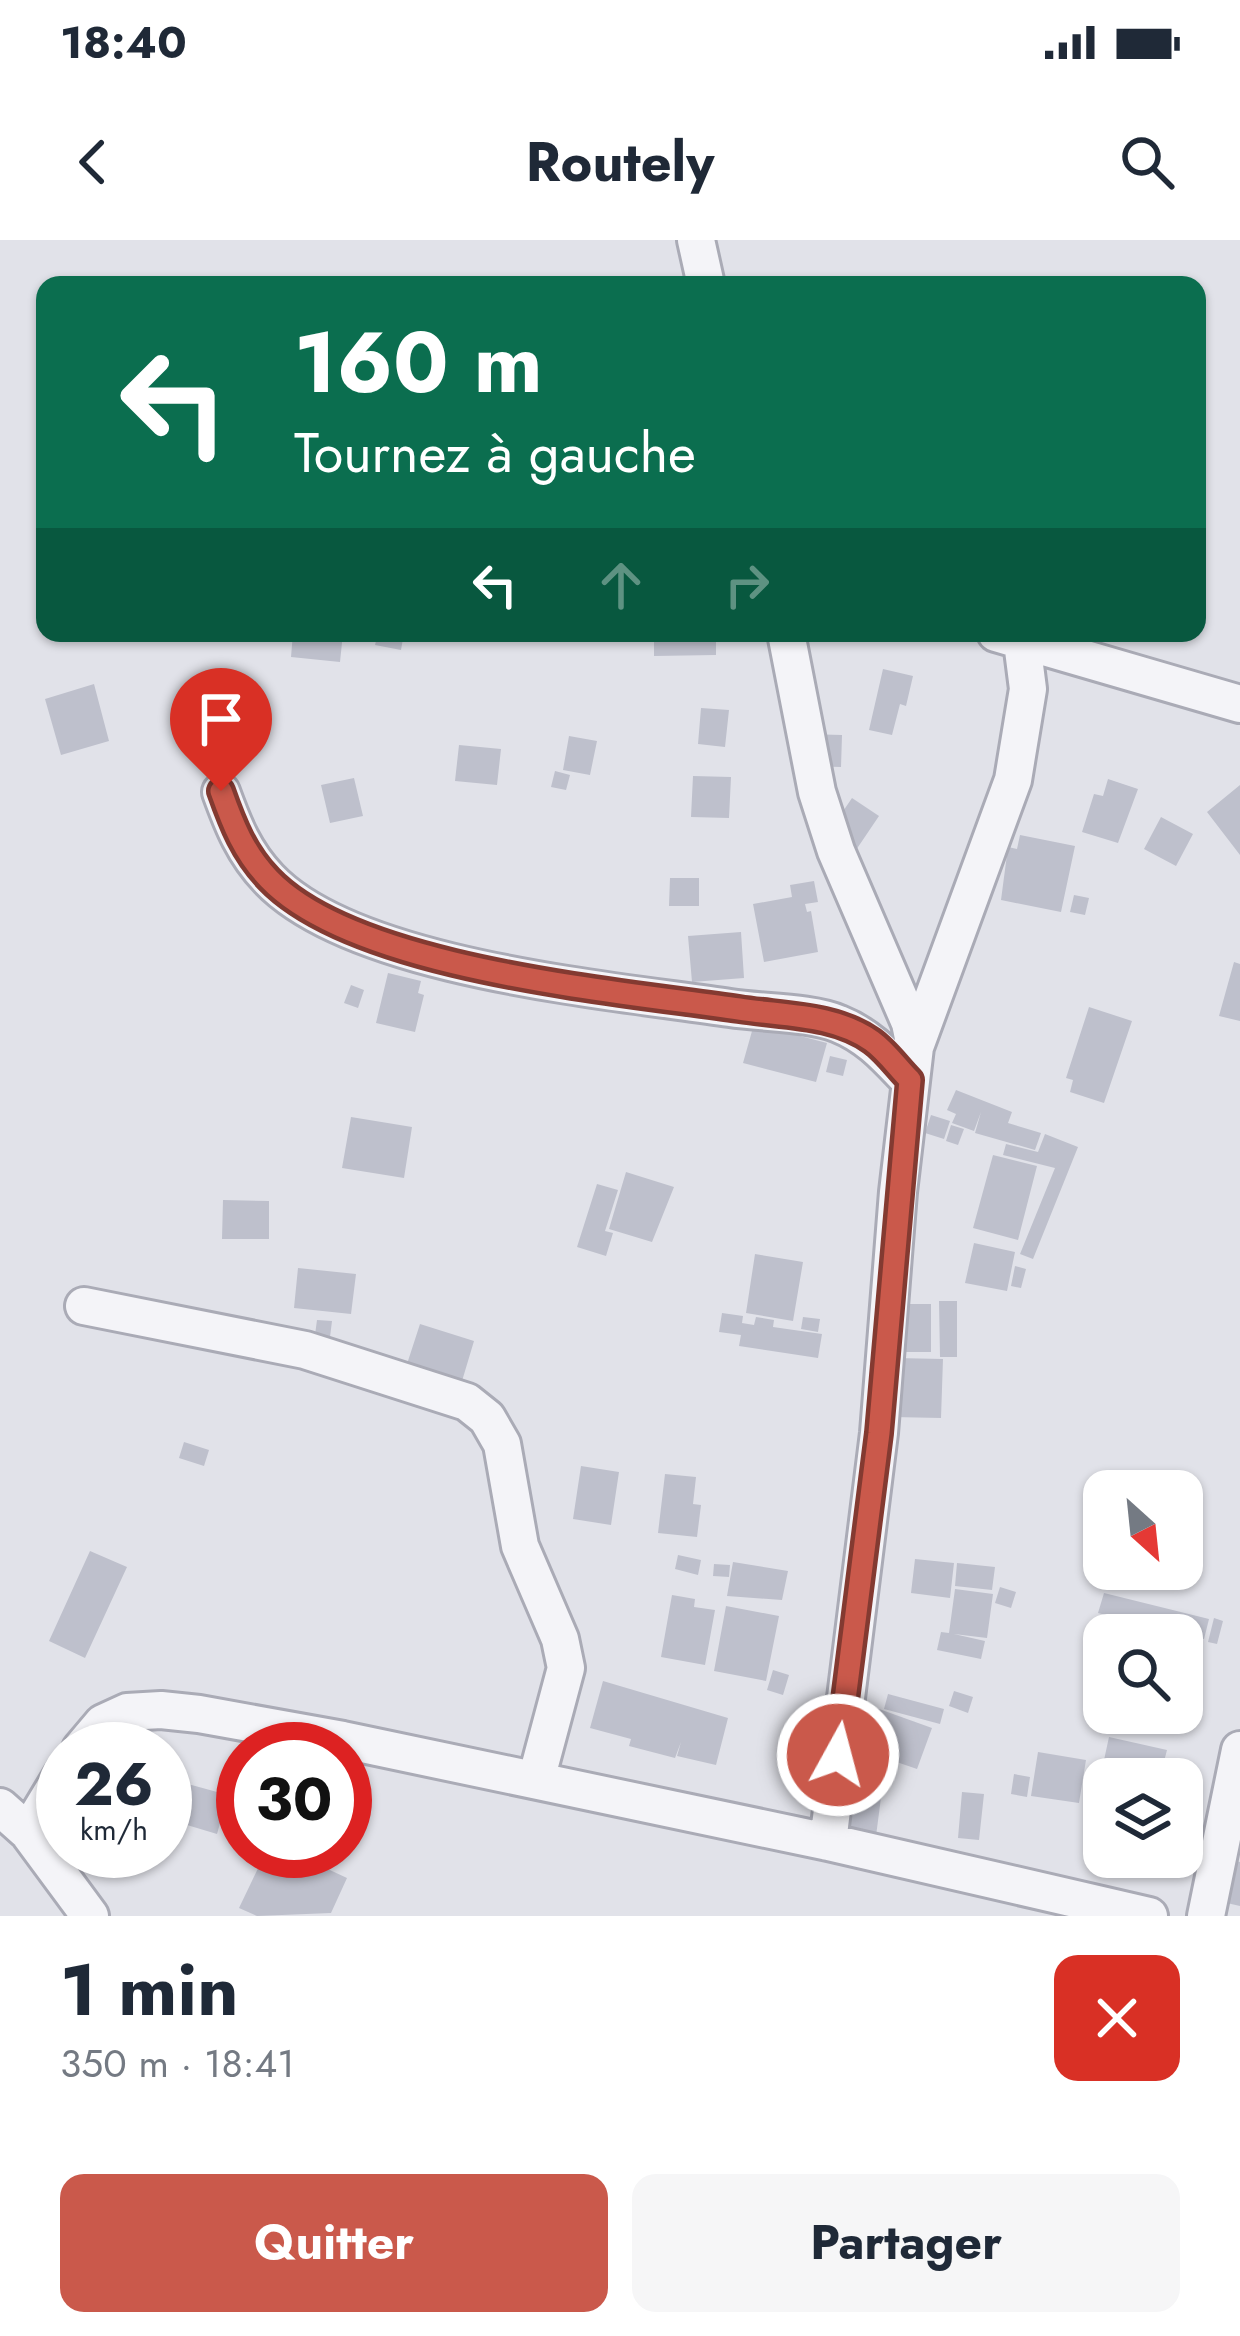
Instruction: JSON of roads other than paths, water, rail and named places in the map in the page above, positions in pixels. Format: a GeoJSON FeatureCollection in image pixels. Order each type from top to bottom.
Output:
{"type":"FeatureCollection","features":[{"type":"Feature","properties":{"kind":"street"},"geometry":{"type":"LineString","coordinates":[[696,240],[704,276]]}},
{"type":"Feature","properties":{"kind":"street"},"geometry":{"type":"LineString","coordinates":[[787,642],[817,792],[836,850],[898,994],[912,1064]]}},
{"type":"Feature","properties":{"kind":"street"},"geometry":{"type":"LineString","coordinates":[[828,1842],[879,1433],[912,1064],[1013,779],[1028,688],[1011,642]]}},
{"type":"Feature","properties":{"kind":"street"},"geometry":{"type":"LineString","coordinates":[[1023,642],[1240,704]]}},
{"type":"Feature","properties":{"kind":"street"},"geometry":{"type":"LineString","coordinates":[[221,791],[240,844],[271,881],[308,910],[357,933],[436,959],[584,987],[834,1022],[912,1064]]}},
{"type":"Feature","properties":{"kind":"street"},"geometry":{"type":"LineString","coordinates":[[84,1306],[305,1350],[467,1402],[487,1418],[502,1444],[520,1546],[560,1639],[566,1668],[536,1780]]}},
{"type":"Feature","properties":{"kind":"street"},"geometry":{"type":"LineString","coordinates":[[105,1722],[128,1712],[161,1710],[323,1736],[828,1842],[1149,1916]]}},
{"type":"Feature","properties":{"kind":"street"},"geometry":{"type":"LineString","coordinates":[[1206,1916],[1240,1750]]}},
{"type":"Feature","properties":{"kind":"street"},"geometry":{"type":"LineString","coordinates":[[36,1799],[14,1820],[90,1916]]}}]}
